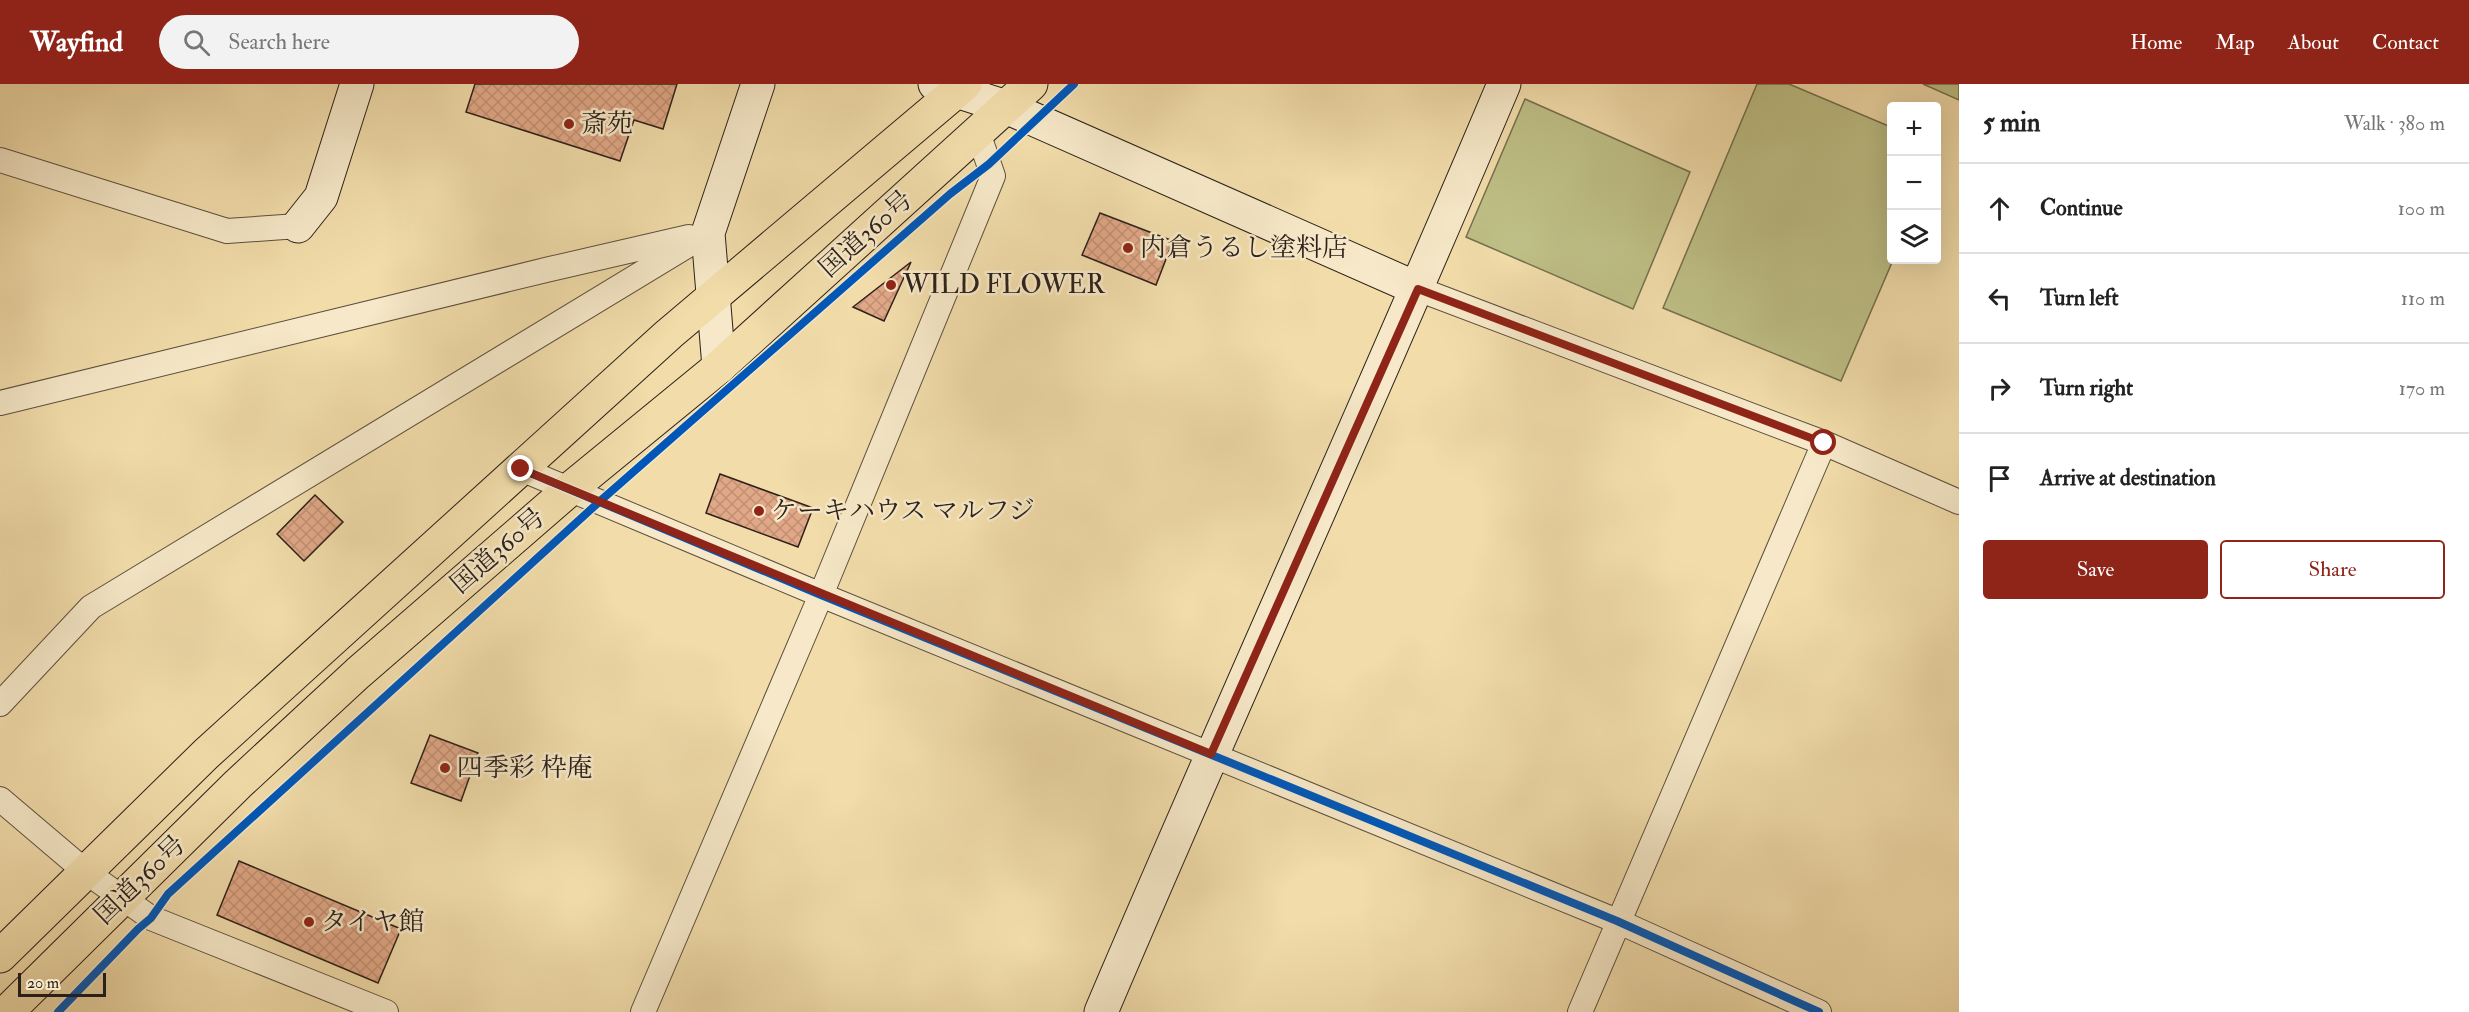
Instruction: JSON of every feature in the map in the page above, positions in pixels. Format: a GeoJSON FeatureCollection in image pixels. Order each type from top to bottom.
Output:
{"type":"FeatureCollection","features":[{"type":"Feature","properties":{"kind":"highway","name":"国道360号"},"geometry":{"type":"LineString","coordinates":[[7,1012],[238,784],[358,673],[570,489],[718,367],[1031,84]]}},
{"type":"Feature","properties":{"kind":"highway","name":"国道360号"},"geometry":{"type":"LineString","coordinates":[[0,956],[206,754],[669,334],[952,87]]}},
{"type":"Feature","properties":{"kind":"street"},"geometry":{"type":"LineString","coordinates":[[0,160],[227,231],[298,226],[321,197],[357,84]]}},
{"type":"Feature","properties":{"kind":"street"},"geometry":{"type":"LineString","coordinates":[[718,367],[708,233],[758,84]]}},
{"type":"Feature","properties":{"kind":"street"},"geometry":{"type":"LineString","coordinates":[[1101,1012],[1211,754],[1418,289],[1504,84]]}},
{"type":"Feature","properties":{"kind":"street"},"geometry":{"type":"LineString","coordinates":[[952,87],[1006,107],[1418,289],[1824,443],[1959,502]]}},
{"type":"Feature","properties":{"kind":"street"},"geometry":{"type":"LineString","coordinates":[[643,1012],[821,595],[993,176],[978,133]]}},
{"type":"Feature","properties":{"kind":"street"},"geometry":{"type":"LineString","coordinates":[[0,403],[538,271],[708,233]]}},
{"type":"Feature","properties":{"kind":"street"},"geometry":{"type":"LineString","coordinates":[[0,704],[91,607],[708,233]]}},
{"type":"Feature","properties":{"kind":"street"},"geometry":{"type":"LineString","coordinates":[[1580,1012],[1617,921],[1680,781],[1824,443]]}},
{"type":"Feature","properties":{"kind":"street"},"geometry":{"type":"LineString","coordinates":[[521,469],[821,595],[1617,921],[1819,1012]]}},
{"type":"Feature","properties":{"kind":"street"},"geometry":{"type":"LineString","coordinates":[[0,800],[86,872],[152,918],[386,1012]]}},
{"type":"Feature","properties":{"kind":"green space"},"geometry":{"type":"Polygon","coordinates":[[[1757,84],[1789,84],[1887,125],[1887,264],[1891,264],[1841,381],[1663,308],[1757,84]]]}},
{"type":"Feature","properties":{"kind":"green space"},"geometry":{"type":"Polygon","coordinates":[[[1923,84],[1959,84],[1959,100],[1923,84]]]}},
{"type":"Feature","properties":{"kind":"green space"},"geometry":{"type":"Polygon","coordinates":[[[1525,99],[1690,172],[1633,309],[1466,237],[1525,99]]]}},
{"type":"Feature","properties":{"kind":"building","name":"斎苑"},"geometry":{"type":"Polygon","coordinates":[[[475,84],[677,84],[663,129],[634,120],[620,161],[466,112],[475,84]]]}},
{"type":"Feature","properties":{"kind":"building","name":"内倉うるし塗料店"},"geometry":{"type":"Polygon","coordinates":[[[1100,213],[1173,241],[1156,285],[1082,255],[1100,213]]]}},
{"type":"Feature","properties":{"kind":"building","name":"WILD FLOWER"},"geometry":{"type":"Polygon","coordinates":[[[911,262],[884,321],[853,307],[911,262]]]}},
{"type":"Feature","properties":{"kind":"building","name":"ケーキハウス マルフジ"},"geometry":{"type":"Polygon","coordinates":[[[720,474],[813,508],[798,547],[706,513],[720,474]]]}},
{"type":"Feature","properties":{"kind":"building"},"geometry":{"type":"Polygon","coordinates":[[[315,495],[343,522],[304,561],[277,534],[315,495]]]}},
{"type":"Feature","properties":{"kind":"building","name":"四季彩 枠庵"},"geometry":{"type":"Polygon","coordinates":[[[430,735],[478,753],[461,801],[411,783],[430,735]]]}},
{"type":"Feature","properties":{"kind":"building","name":"タイヤ館"},"geometry":{"type":"Polygon","coordinates":[[[239,861],[401,929],[378,983],[217,915],[239,861]]]}},
{"type":"Feature","properties":{"kind":"cycle path"},"geometry":{"type":"LineString","coordinates":[[58,1012],[151,918],[168,894],[599,502],[950,194],[989,164],[1074,84]]}},
{"type":"Feature","properties":{"kind":"cycle path"},"geometry":{"type":"LineString","coordinates":[[521,469],[821,595],[1617,921],[1819,1012]]}},
{"type":"Feature","properties":{"kind":"place","name":"斎苑"},"geometry":{"type":"Point","coordinates":[569,124]}},
{"type":"Feature","properties":{"kind":"place","name":"内倉うるし塗料店"},"geometry":{"type":"Point","coordinates":[1128,248]}},
{"type":"Feature","properties":{"kind":"place","name":"WILD FLOWER"},"geometry":{"type":"Point","coordinates":[891,285]}},
{"type":"Feature","properties":{"kind":"place","name":"ケーキハウス マルフジ"},"geometry":{"type":"Point","coordinates":[759,511]}},
{"type":"Feature","properties":{"kind":"place","name":"四季彩 枠庵"},"geometry":{"type":"Point","coordinates":[445,768]}},
{"type":"Feature","properties":{"kind":"place","name":"タイヤ館"},"geometry":{"type":"Point","coordinates":[309,922]}},
{"type":"Feature","properties":{"kind":"route"},"geometry":{"type":"LineString","coordinates":[[521,469],[821,595],[1211,754],[1418,289],[1824,443]]}}]}
